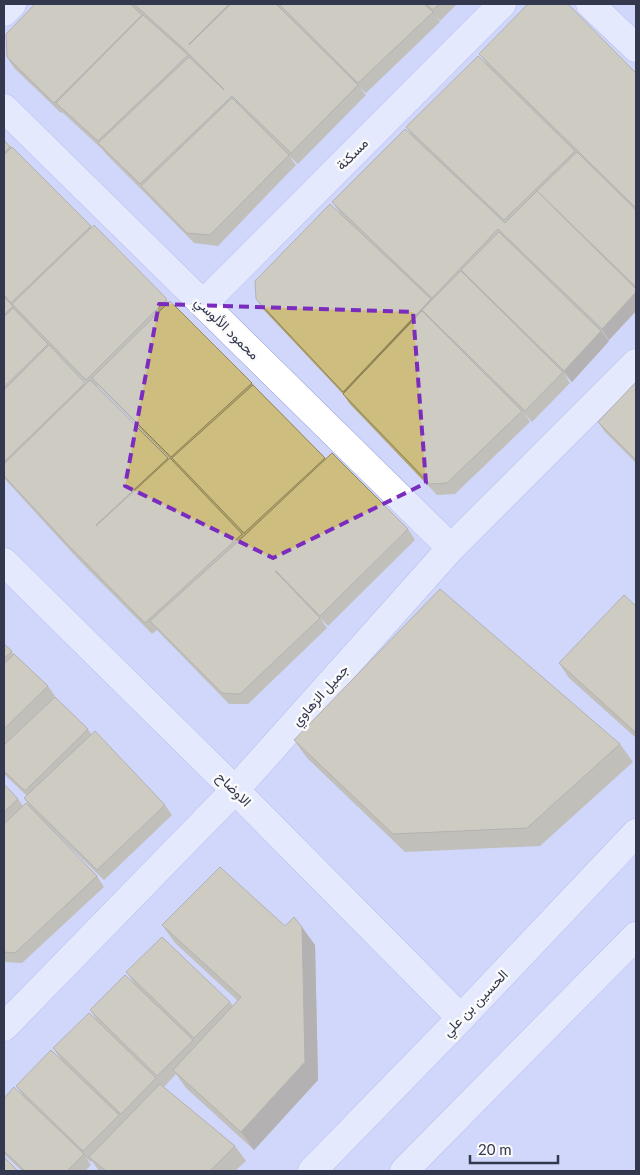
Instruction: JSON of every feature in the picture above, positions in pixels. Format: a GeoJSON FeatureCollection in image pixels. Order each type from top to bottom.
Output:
{"type":"FeatureCollection","features":[{"type":"Feature","properties":{"kind":"street"},"geometry":{"type":"LineString","coordinates":[[4,12],[12,4]]}},
{"type":"Feature","properties":{"kind":"street","name":"مسكنة"},"geometry":{"type":"LineString","coordinates":[[202,304],[502,4]]}},
{"type":"Feature","properties":{"kind":"street"},"geometry":{"type":"LineString","coordinates":[[590,4],[636,48]]}},
{"type":"Feature","properties":{"kind":"street","name":"محمود الألوسي"},"geometry":{"type":"LineString","coordinates":[[4,108],[451,548]]}},
{"type":"Feature","properties":{"kind":"street","name":"جميل الزهاوي"},"geometry":{"type":"LineString","coordinates":[[4,1026],[235,790],[451,548],[636,363]]}},
{"type":"Feature","properties":{"kind":"street","name":"الاوضاح"},"geometry":{"type":"LineString","coordinates":[[4,562],[235,790],[461,1018]]}},
{"type":"Feature","properties":{"kind":"street","name":"الحسين بن علي"},"geometry":{"type":"LineString","coordinates":[[312,1171],[461,1018],[636,833]]}},
{"type":"Feature","properties":{"kind":"street"},"geometry":{"type":"LineString","coordinates":[[404,1171],[636,936]]}},
{"type":"Feature","properties":{"kind":"highlighted area"},"geometry":{"type":"Polygon","coordinates":[[[159,304],[413,312],[426,483],[273,558],[125,486],[159,304]]]}},
{"type":"Feature","properties":{"kind":"building"},"geometry":{"type":"Polygon","coordinates":[[[35,4],[130,4],[142,15],[54,103],[7,57],[6,34],[35,4]]]}},
{"type":"Feature","properties":{"kind":"building"},"geometry":{"type":"Polygon","coordinates":[[[134,4],[229,4],[189,45],[231,4],[276,4],[358,85],[291,153],[232,96],[140,184],[98,143],[189,57],[224,89],[185,50],[134,4]]]}},
{"type":"Feature","properties":{"kind":"building"},"geometry":{"type":"Polygon","coordinates":[[[279,4],[424,4],[433,12],[358,83],[279,4]]]}},
{"type":"Feature","properties":{"kind":"building"},"geometry":{"type":"Polygon","coordinates":[[[426,4],[439,4],[433,10],[426,4]]]}},
{"type":"Feature","properties":{"kind":"building"},"geometry":{"type":"Polygon","coordinates":[[[528,4],[568,4],[636,73],[636,208],[479,54],[528,4]]]}},
{"type":"Feature","properties":{"kind":"building"},"geometry":{"type":"Polygon","coordinates":[[[143,15],[188,55],[98,141],[56,103],[143,15]]]}},
{"type":"Feature","properties":{"kind":"building"},"geometry":{"type":"Polygon","coordinates":[[[478,56],[575,151],[504,220],[406,127],[478,56]]]}},
{"type":"Feature","properties":{"kind":"building"},"geometry":{"type":"Polygon","coordinates":[[[232,98],[289,155],[210,235],[187,233],[141,186],[232,98]]]}},
{"type":"Feature","properties":{"kind":"building"},"geometry":{"type":"Polygon","coordinates":[[[405,129],[505,223],[537,191],[636,289],[636,292],[602,329],[498,229],[432,298],[332,202],[405,129]]]}},
{"type":"Feature","properties":{"kind":"building"},"geometry":{"type":"Polygon","coordinates":[[[4,140],[10,147],[4,153],[4,140]]]}},
{"type":"Feature","properties":{"kind":"building"},"geometry":{"type":"Polygon","coordinates":[[[12,147],[91,226],[11,303],[4,295],[4,155],[12,147]]]}},
{"type":"Feature","properties":{"kind":"building"},"geometry":{"type":"Polygon","coordinates":[[[577,152],[636,210],[636,287],[537,191],[577,152]]]}},
{"type":"Feature","properties":{"kind":"building"},"geometry":{"type":"Polygon","coordinates":[[[330,204],[431,299],[343,392],[256,299],[255,281],[330,204]]]}},
{"type":"Feature","properties":{"kind":"building"},"geometry":{"type":"Polygon","coordinates":[[[94,225],[167,299],[86,380],[12,304],[94,225]]]}},
{"type":"Feature","properties":{"kind":"building"},"geometry":{"type":"Polygon","coordinates":[[[499,232],[601,331],[564,371],[461,270],[499,232]]]}},
{"type":"Feature","properties":{"kind":"building"},"geometry":{"type":"Polygon","coordinates":[[[461,271],[563,372],[525,411],[422,310],[461,271]]]}},
{"type":"Feature","properties":{"kind":"building"},"geometry":{"type":"Polygon","coordinates":[[[4,297],[13,306],[4,315],[4,297]]]}},
{"type":"Feature","properties":{"kind":"building"},"geometry":{"type":"Polygon","coordinates":[[[170,301],[252,383],[171,457],[92,378],[170,301]]]}},
{"type":"Feature","properties":{"kind":"building"},"geometry":{"type":"Polygon","coordinates":[[[13,308],[48,344],[4,387],[4,317],[13,308]]]}},
{"type":"Feature","properties":{"kind":"building"},"geometry":{"type":"Polygon","coordinates":[[[422,311],[522,411],[447,483],[430,484],[343,394],[422,311]]]}},
{"type":"Feature","properties":{"kind":"building"},"geometry":{"type":"Polygon","coordinates":[[[49,345],[85,383],[4,462],[4,390],[49,345]]]}},
{"type":"Feature","properties":{"kind":"building"},"geometry":{"type":"Polygon","coordinates":[[[90,380],[168,458],[96,526],[170,458],[242,534],[145,623],[4,476],[4,464],[90,380]]]}},
{"type":"Feature","properties":{"kind":"building"},"geometry":{"type":"Polygon","coordinates":[[[636,382],[636,460],[598,422],[636,382]]]}},
{"type":"Feature","properties":{"kind":"building"},"geometry":{"type":"Polygon","coordinates":[[[253,385],[325,458],[244,533],[172,458],[253,385]]]}},
{"type":"Feature","properties":{"kind":"building"},"geometry":{"type":"Polygon","coordinates":[[[332,453],[408,529],[320,616],[275,571],[320,618],[240,694],[222,693],[150,621],[332,453]]]}},
{"type":"Feature","properties":{"kind":"building"},"geometry":{"type":"Polygon","coordinates":[[[440,589],[620,744],[527,828],[393,834],[294,740],[440,589]]]}},
{"type":"Feature","properties":{"kind":"building"},"geometry":{"type":"Polygon","coordinates":[[[624,595],[636,606],[635,732],[559,663],[624,595]]]}},
{"type":"Feature","properties":{"kind":"building"},"geometry":{"type":"Polygon","coordinates":[[[4,644],[12,651],[4,659],[4,644]]]}},
{"type":"Feature","properties":{"kind":"building"},"geometry":{"type":"Polygon","coordinates":[[[14,654],[48,686],[4,729],[4,664],[14,654]]]}},
{"type":"Feature","properties":{"kind":"building"},"geometry":{"type":"Polygon","coordinates":[[[55,697],[88,729],[25,791],[4,771],[4,745],[55,697]]]}},
{"type":"Feature","properties":{"kind":"building"},"geometry":{"type":"Polygon","coordinates":[[[95,731],[165,805],[97,870],[24,798],[95,731]]]}},
{"type":"Feature","properties":{"kind":"building"},"geometry":{"type":"Polygon","coordinates":[[[4,784],[18,799],[4,812],[4,784]]]}},
{"type":"Feature","properties":{"kind":"building"},"geometry":{"type":"Polygon","coordinates":[[[26,803],[97,876],[15,953],[4,952],[4,824],[26,803]]]}},
{"type":"Feature","properties":{"kind":"building"},"geometry":{"type":"Polygon","coordinates":[[[220,867],[285,926],[294,917],[302,927],[305,1062],[241,1132],[173,1070],[241,997],[162,925],[220,867]]]}},
{"type":"Feature","properties":{"kind":"building"},"geometry":{"type":"Polygon","coordinates":[[[162,937],[230,1002],[194,1038],[126,972],[162,937]]]}},
{"type":"Feature","properties":{"kind":"building"},"geometry":{"type":"Polygon","coordinates":[[[125,975],[193,1040],[157,1076],[90,1010],[125,975]]]}},
{"type":"Feature","properties":{"kind":"building"},"geometry":{"type":"Polygon","coordinates":[[[89,1013],[156,1078],[121,1114],[53,1048],[89,1013]]]}},
{"type":"Feature","properties":{"kind":"building"},"geometry":{"type":"Polygon","coordinates":[[[51,1050],[119,1115],[83,1151],[16,1086],[51,1050]]]}},
{"type":"Feature","properties":{"kind":"building"},"geometry":{"type":"Polygon","coordinates":[[[160,1084],[235,1146],[210,1171],[106,1171],[89,1157],[160,1084]]]}},
{"type":"Feature","properties":{"kind":"building"},"geometry":{"type":"Polygon","coordinates":[[[14,1087],[84,1154],[67,1171],[25,1171],[4,1151],[4,1098],[14,1087]]]}},
{"type":"Feature","properties":{"kind":"building"},"geometry":{"type":"Polygon","coordinates":[[[4,1157],[18,1171],[4,1171],[4,1157]]]}}]}
